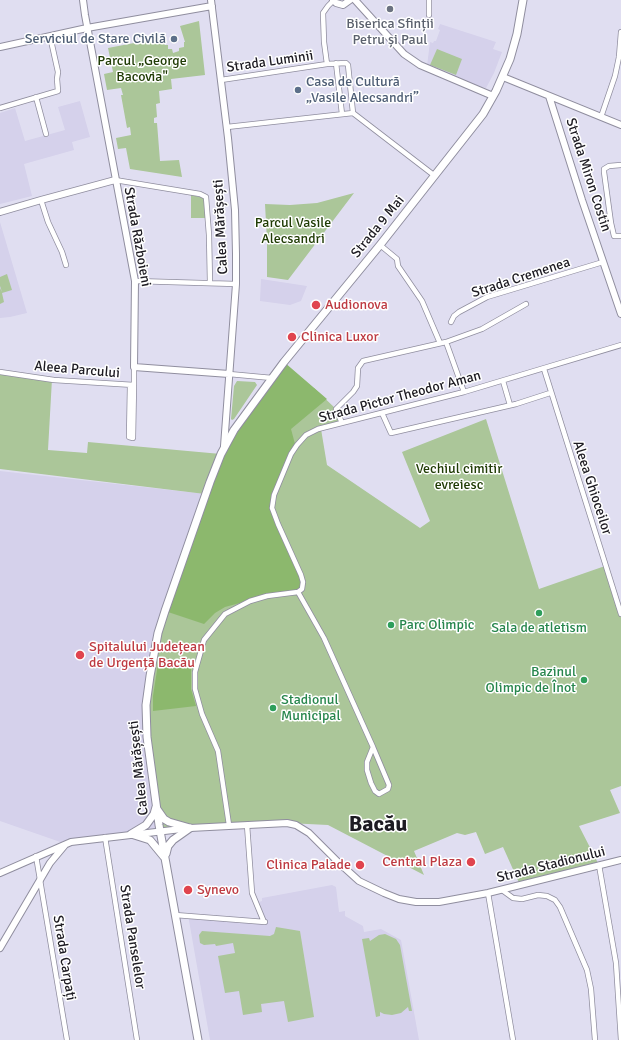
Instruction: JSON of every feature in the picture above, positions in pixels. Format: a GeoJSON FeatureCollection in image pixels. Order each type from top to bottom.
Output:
{"type":"FeatureCollection","features":[{"type":"Feature","properties":{"kind":"main road","name":"Strada 9 Mai"},"geometry":{"type":"LineString","coordinates":[[223,451],[240,420],[272,378],[476,124],[503,77],[514,44],[523,0]]}},
{"type":"Feature","properties":{"kind":"main road","name":"Calea Mărășești"},"geometry":{"type":"LineString","coordinates":[[198,1040],[156,807],[148,748],[146,720],[153,653],[158,633],[171,591],[223,451]]}},
{"type":"Feature","properties":{"kind":"main road"},"geometry":{"type":"LineString","coordinates":[[156,807],[169,822],[190,828]]}},
{"type":"Feature","properties":{"kind":"main road"},"geometry":{"type":"LineString","coordinates":[[131,834],[146,825],[154,814],[156,807]]}},
{"type":"Feature","properties":{"kind":"main road"},"geometry":{"type":"LineString","coordinates":[[165,858],[168,846],[173,840],[190,828]]}},
{"type":"Feature","properties":{"kind":"main road"},"geometry":{"type":"LineString","coordinates":[[131,834],[150,840],[165,858]]}},
{"type":"Feature","properties":{"kind":"street","name":"Strada Războieni"},"geometry":{"type":"LineString","coordinates":[[83,0],[115,180],[135,281],[134,367]]}},
{"type":"Feature","properties":{"kind":"street"},"geometry":{"type":"LineString","coordinates":[[333,1],[343,5],[350,0]]}},
{"type":"Feature","properties":{"kind":"street"},"geometry":{"type":"LineString","coordinates":[[355,0],[404,54],[420,65],[493,96]]}},
{"type":"Feature","properties":{"kind":"street"},"geometry":{"type":"LineString","coordinates":[[429,15],[430,0]]}},
{"type":"Feature","properties":{"kind":"street","name":"Strada Luminii"},"geometry":{"type":"LineString","coordinates":[[221,80],[327,64],[324,42],[323,13],[333,1]]}},
{"type":"Feature","properties":{"kind":"street"},"geometry":{"type":"LineString","coordinates":[[0,47],[212,3]]}},
{"type":"Feature","properties":{"kind":"street","name":"Calea Mărășești"},"geometry":{"type":"LineString","coordinates":[[212,3],[227,127],[235,210],[236,284],[223,451]]}},
{"type":"Feature","properties":{"kind":"street"},"geometry":{"type":"LineString","coordinates":[[601,117],[615,76],[620,54],[621,32]]}},
{"type":"Feature","properties":{"kind":"street"},"geometry":{"type":"LineString","coordinates":[[0,108],[58,91],[58,72],[50,36]]}},
{"type":"Feature","properties":{"kind":"street"},"geometry":{"type":"LineString","coordinates":[[336,63],[342,114]]}},
{"type":"Feature","properties":{"kind":"street"},"geometry":{"type":"LineString","coordinates":[[327,64],[346,63],[348,65],[353,113]]}},
{"type":"Feature","properties":{"kind":"street"},"geometry":{"type":"LineString","coordinates":[[503,77],[621,125]]}},
{"type":"Feature","properties":{"kind":"street","name":"Strada Miron Costin"},"geometry":{"type":"LineString","coordinates":[[550,96],[620,309]]}},
{"type":"Feature","properties":{"kind":"street"},"geometry":{"type":"LineString","coordinates":[[36,97],[46,134]]}},
{"type":"Feature","properties":{"kind":"street"},"geometry":{"type":"LineString","coordinates":[[227,127],[353,113],[435,176]]}},
{"type":"Feature","properties":{"kind":"street"},"geometry":{"type":"LineString","coordinates":[[621,165],[609,166],[604,169],[614,236],[621,236]]}},
{"type":"Feature","properties":{"kind":"street"},"geometry":{"type":"LineString","coordinates":[[0,212],[115,180],[200,194],[206,197],[209,235],[210,283]]}},
{"type":"Feature","properties":{"kind":"street"},"geometry":{"type":"LineString","coordinates":[[41,200],[48,222],[62,252],[66,265]]}},
{"type":"Feature","properties":{"kind":"street"},"geometry":{"type":"LineString","coordinates":[[380,245],[397,259],[398,266],[422,301],[443,342],[464,392]]}},
{"type":"Feature","properties":{"kind":"street","name":"Strada Cremenea"},"geometry":{"type":"LineString","coordinates":[[451,322],[458,312],[487,297],[604,262]]}},
{"type":"Feature","properties":{"kind":"street"},"geometry":{"type":"LineString","coordinates":[[135,281],[236,284]]}},
{"type":"Feature","properties":{"kind":"street"},"geometry":{"type":"LineString","coordinates":[[342,423],[336,409],[357,386],[358,368],[363,362],[443,342],[482,329],[526,304]]}},
{"type":"Feature","properties":{"kind":"street","name":"Strada Pictor Theodor Aman"},"geometry":{"type":"LineString","coordinates":[[298,592],[302,589],[303,582],[301,575],[272,508],[274,495],[291,454],[301,439],[312,432],[342,423],[464,392],[621,345]]}},
{"type":"Feature","properties":{"kind":"street"},"geometry":{"type":"LineString","coordinates":[[134,367],[272,378]]}},
{"type":"Feature","properties":{"kind":"street","name":"Aleea Parcului"},"geometry":{"type":"LineString","coordinates":[[0,372],[54,380],[132,385],[134,367]]}},
{"type":"Feature","properties":{"kind":"street","name":"Aleea Ghioceilor"},"geometry":{"type":"LineString","coordinates":[[544,369],[550,393],[621,614]]}},
{"type":"Feature","properties":{"kind":"street"},"geometry":{"type":"LineString","coordinates":[[503,381],[510,405]]}},
{"type":"Feature","properties":{"kind":"street"},"geometry":{"type":"LineString","coordinates":[[132,385],[133,437],[130,438],[132,385]]}},
{"type":"Feature","properties":{"kind":"street"},"geometry":{"type":"LineString","coordinates":[[382,413],[391,433],[510,405],[550,393]]}},
{"type":"Feature","properties":{"kind":"street"},"geometry":{"type":"LineString","coordinates":[[229,825],[218,750],[207,727],[195,690],[195,672],[204,640],[212,628],[225,614],[250,601],[267,596],[298,592],[324,638],[373,747],[390,785],[388,789],[379,794],[375,791],[371,783],[367,770],[367,762],[373,747]]}},
{"type":"Feature","properties":{"kind":"street","name":"Strada Stadionului"},"geometry":{"type":"LineString","coordinates":[[0,873],[71,842],[190,828],[287,823],[302,828],[359,881],[384,893],[399,898],[433,903],[502,890],[621,860]]}},
{"type":"Feature","properties":{"kind":"street"},"geometry":{"type":"LineString","coordinates":[[176,915],[266,922],[252,893],[247,825]]}},
{"type":"Feature","properties":{"kind":"street","name":"Strada Panselelor"},"geometry":{"type":"LineString","coordinates":[[105,837],[137,1040]]}},
{"type":"Feature","properties":{"kind":"street"},"geometry":{"type":"LineString","coordinates":[[0,948],[54,857],[66,844]]}},
{"type":"Feature","properties":{"kind":"street","name":"Strada Carpați"},"geometry":{"type":"LineString","coordinates":[[36,856],[67,1040]]}},
{"type":"Feature","properties":{"kind":"street"},"geometry":{"type":"LineString","coordinates":[[599,865],[616,963],[621,1040]]}},
{"type":"Feature","properties":{"kind":"street"},"geometry":{"type":"LineString","coordinates":[[502,890],[513,898],[522,899],[538,895],[547,896],[555,900],[560,907],[587,970],[591,989],[595,1040]]}},
{"type":"Feature","properties":{"kind":"street"},"geometry":{"type":"LineString","coordinates":[[488,893],[513,1040]]}},
{"type":"Feature","properties":{"kind":"shaded area"},"geometry":{"type":"Polygon","coordinates":[[[440,24],[496,42],[493,49],[502,52],[494,73],[486,88],[474,85],[427,66],[430,42],[433,43],[436,41],[440,30],[438,29],[440,24]]]}},
{"type":"Feature","properties":{"kind":"shaded area"},"geometry":{"type":"Polygon","coordinates":[[[80,101],[90,137],[72,142],[74,150],[24,164],[32,196],[0,204],[0,113],[15,108],[25,141],[65,130],[58,107],[80,101]]]}},
{"type":"Feature","properties":{"kind":"shaded area"},"geometry":{"type":"Polygon","coordinates":[[[0,222],[27,313],[0,318],[0,222]]]}},
{"type":"Feature","properties":{"kind":"shaded area"},"geometry":{"type":"Polygon","coordinates":[[[261,279],[307,286],[301,301],[290,305],[260,301],[261,279]]]}},
{"type":"Feature","properties":{"kind":"shaded area","name":"Spitalului Județean de Urgență Bacău"},"geometry":{"type":"Polygon","coordinates":[[[0,471],[206,494],[160,831],[66,844],[0,821],[0,471]]]}},
{"type":"Feature","properties":{"kind":"shaded area"},"geometry":{"type":"Polygon","coordinates":[[[332,885],[336,887],[339,912],[345,911],[345,916],[363,926],[364,932],[381,929],[401,940],[419,1040],[210,1040],[188,915],[267,922],[259,902],[262,901],[262,898],[332,885]]]}},
{"type":"Feature","properties":{"kind":"green space","name":"Parcul „George Bacovia\""},"geometry":{"type":"Polygon","coordinates":[[[199,21],[205,75],[171,79],[172,89],[159,91],[160,103],[156,104],[157,117],[154,118],[154,123],[157,123],[160,161],[179,160],[182,177],[130,169],[126,148],[118,149],[116,138],[131,135],[130,127],[127,128],[121,95],[123,95],[121,88],[107,90],[104,74],[113,72],[108,48],[160,38],[160,36],[163,36],[165,45],[168,45],[168,49],[172,49],[173,53],[179,51],[179,48],[184,47],[185,42],[180,26],[199,21]]]}},
{"type":"Feature","properties":{"kind":"green space"},"geometry":{"type":"Polygon","coordinates":[[[437,49],[462,59],[456,75],[430,65],[437,49]]]}},
{"type":"Feature","properties":{"kind":"green space","name":"Parcul Vasile Alecsandri"},"geometry":{"type":"Polygon","coordinates":[[[354,193],[288,280],[267,277],[265,204],[290,205],[317,203],[354,193]]]}},
{"type":"Feature","properties":{"kind":"green space"},"geometry":{"type":"Polygon","coordinates":[[[191,195],[205,198],[205,218],[191,218],[191,195]]]}},
{"type":"Feature","properties":{"kind":"green space"},"geometry":{"type":"Polygon","coordinates":[[[7,274],[12,290],[2,293],[4,302],[0,304],[0,288],[2,292],[0,277],[7,274]]]}},
{"type":"Feature","properties":{"kind":"green space"},"geometry":{"type":"Polygon","coordinates":[[[284,362],[327,399],[291,429],[295,444],[289,453],[271,509],[302,582],[300,590],[225,607],[215,613],[204,624],[165,611],[221,454],[284,362]]]}},
{"type":"Feature","properties":{"kind":"green space","name":"Parc Olimpic"},"geometry":{"type":"Polygon","coordinates":[[[0,372],[52,379],[48,450],[87,453],[88,442],[221,454],[314,388],[336,409],[342,423],[321,429],[327,465],[420,528],[430,521],[402,452],[486,419],[539,589],[605,566],[621,614],[621,786],[610,790],[620,813],[579,826],[599,865],[520,885],[503,847],[485,854],[476,832],[465,835],[457,833],[414,851],[424,875],[328,825],[287,823],[160,831],[147,737],[153,653],[205,494],[0,469],[0,372]]]}},
{"type":"Feature","properties":{"kind":"green space"},"geometry":{"type":"Polygon","coordinates":[[[237,381],[255,382],[257,385],[232,420],[234,386],[237,381]]]}},
{"type":"Feature","properties":{"kind":"green space"},"geometry":{"type":"Polygon","coordinates":[[[158,664],[191,668],[191,689],[196,706],[153,711],[153,696],[158,664]]]}},
{"type":"Feature","properties":{"kind":"green space"},"geometry":{"type":"Polygon","coordinates":[[[276,927],[300,931],[314,1017],[288,1022],[284,1001],[261,1004],[262,1012],[243,1015],[239,991],[225,993],[218,956],[235,953],[233,943],[216,946],[215,944],[204,945],[200,943],[199,935],[202,931],[270,936],[274,934],[276,927]]]}},
{"type":"Feature","properties":{"kind":"green space"},"geometry":{"type":"Polygon","coordinates":[[[385,934],[396,939],[400,945],[412,1011],[409,1011],[408,1007],[401,1013],[392,1015],[380,1012],[380,1016],[376,1017],[362,939],[369,938],[370,941],[379,935],[385,934]]]}},
{"type":"Feature","properties":{"kind":"place","name":"Biserica Sfinții Petru și Paul"},"geometry":{"type":"Point","coordinates":[390,9]}},
{"type":"Feature","properties":{"kind":"place","name":"Serviciul de Stare Civilă"},"geometry":{"type":"Point","coordinates":[174,39]}},
{"type":"Feature","properties":{"kind":"place","name":"Casa de Cultură „Vasile Alecsandri”"},"geometry":{"type":"Point","coordinates":[298,90]}},
{"type":"Feature","properties":{"kind":"place","name":"Audionova"},"geometry":{"type":"Point","coordinates":[316,305]}},
{"type":"Feature","properties":{"kind":"place","name":"Clinica Luxor"},"geometry":{"type":"Point","coordinates":[292,337]}},
{"type":"Feature","properties":{"kind":"place","name":"Sala de atletism"},"geometry":{"type":"Point","coordinates":[539,613]}},
{"type":"Feature","properties":{"kind":"place","name":"Parc Olimpic"},"geometry":{"type":"Point","coordinates":[391,625]}},
{"type":"Feature","properties":{"kind":"place","name":"Spitalului Județean de Urgență Bacău"},"geometry":{"type":"Point","coordinates":[80,655]}},
{"type":"Feature","properties":{"kind":"place","name":"Bazinul Olimpic de Înot"},"geometry":{"type":"Point","coordinates":[584,680]}},
{"type":"Feature","properties":{"kind":"place","name":"Stadionul Municipal"},"geometry":{"type":"Point","coordinates":[273,708]}},
{"type":"Feature","properties":{"kind":"place","name":"Central Plaza"},"geometry":{"type":"Point","coordinates":[471,862]}},
{"type":"Feature","properties":{"kind":"place","name":"Clinica Palade"},"geometry":{"type":"Point","coordinates":[360,865]}},
{"type":"Feature","properties":{"kind":"place","name":"Synevo"},"geometry":{"type":"Point","coordinates":[188,890]}},
{"type":"Feature","properties":{"kind":"district","name":"Bacău"},"geometry":{"type":"Point","coordinates":[378,825]}},
{"type":"Feature","properties":{"kind":"park label","name":"Vechiul cimitir evreiesc"},"geometry":{"type":"Point","coordinates":[459,478]}}]}
